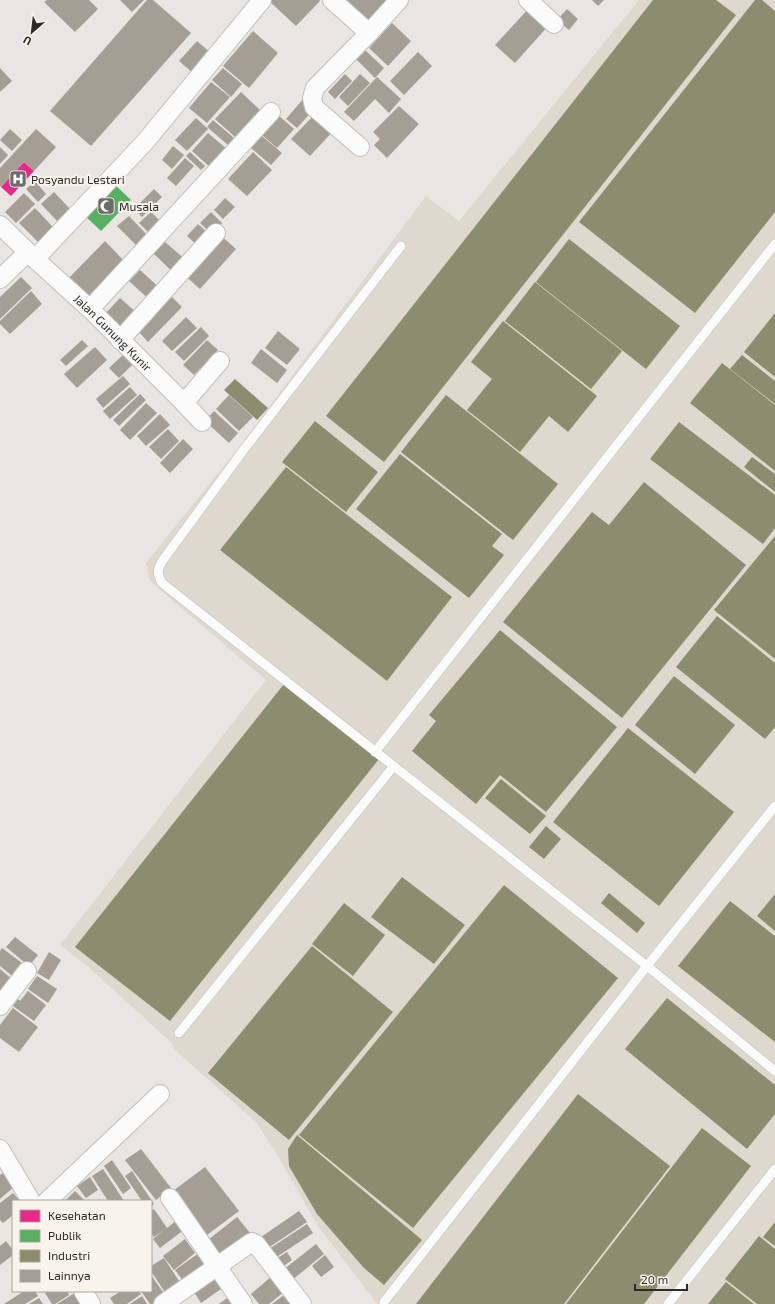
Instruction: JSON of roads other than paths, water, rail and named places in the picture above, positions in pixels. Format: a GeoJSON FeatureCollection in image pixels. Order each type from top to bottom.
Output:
{"type":"FeatureCollection","features":[{"type":"Feature","properties":{"kind":"street"},"geometry":{"type":"LineString","coordinates":[[0,279],[32,255],[145,142],[262,0]]}},
{"type":"Feature","properties":{"kind":"street"},"geometry":{"type":"LineString","coordinates":[[332,0],[369,33]]}},
{"type":"Feature","properties":{"kind":"street"},"geometry":{"type":"LineString","coordinates":[[360,147],[314,106],[312,98],[316,88],[399,0]]}},
{"type":"Feature","properties":{"kind":"street"},"geometry":{"type":"LineString","coordinates":[[528,0],[554,24]]}},
{"type":"Feature","properties":{"kind":"street"},"geometry":{"type":"LineString","coordinates":[[90,309],[271,112]]}},
{"type":"Feature","properties":{"kind":"street","name":"Jalan Gunung Kunir"},"geometry":{"type":"LineString","coordinates":[[0,225],[90,309],[202,422]]}},
{"type":"Feature","properties":{"kind":"street"},"geometry":{"type":"LineString","coordinates":[[120,340],[216,233]]}},
{"type":"Feature","properties":{"kind":"street"},"geometry":{"type":"LineString","coordinates":[[184,403],[220,361]]}},
{"type":"Feature","properties":{"kind":"street"},"geometry":{"type":"LineString","coordinates":[[0,1006],[27,971]]}},
{"type":"Feature","properties":{"kind":"street"},"geometry":{"type":"LineString","coordinates":[[48,1200],[160,1094]]}},
{"type":"Feature","properties":{"kind":"street"},"geometry":{"type":"LineString","coordinates":[[0,1149],[30,1200]]}},
{"type":"Feature","properties":{"kind":"street"},"geometry":{"type":"LineString","coordinates":[[170,1198],[243,1304]]}},
{"type":"Feature","properties":{"kind":"street"},"geometry":{"type":"LineString","coordinates":[[163,1304],[250,1243],[254,1243],[302,1304]]}},
{"type":"Feature","properties":{"kind":"street"},"geometry":{"type":"LineString","coordinates":[[84,1292],[91,1304]]}},
{"type":"Feature","properties":{"kind":"lane"},"geometry":{"type":"LineString","coordinates":[[375,752],[775,244]]}},
{"type":"Feature","properties":{"kind":"lane"},"geometry":{"type":"LineString","coordinates":[[401,246],[242,452],[163,560],[157,570],[158,576],[162,584],[647,966],[775,1071]]}},
{"type":"Feature","properties":{"kind":"lane"},"geometry":{"type":"LineString","coordinates":[[179,1033],[393,767]]}},
{"type":"Feature","properties":{"kind":"lane"},"geometry":{"type":"LineString","coordinates":[[384,1302],[647,966],[775,806]]}},
{"type":"Feature","properties":{"kind":"lane"},"geometry":{"type":"LineString","coordinates":[[668,1304],[775,1168]]}},
{"type":"Feature","properties":{"kind":"place","name":"Posyandu Lestari"},"geometry":{"type":"Point","coordinates":[18,179]}},
{"type":"Feature","properties":{"kind":"place","name":"Musala"},"geometry":{"type":"Point","coordinates":[106,206]}}]}
